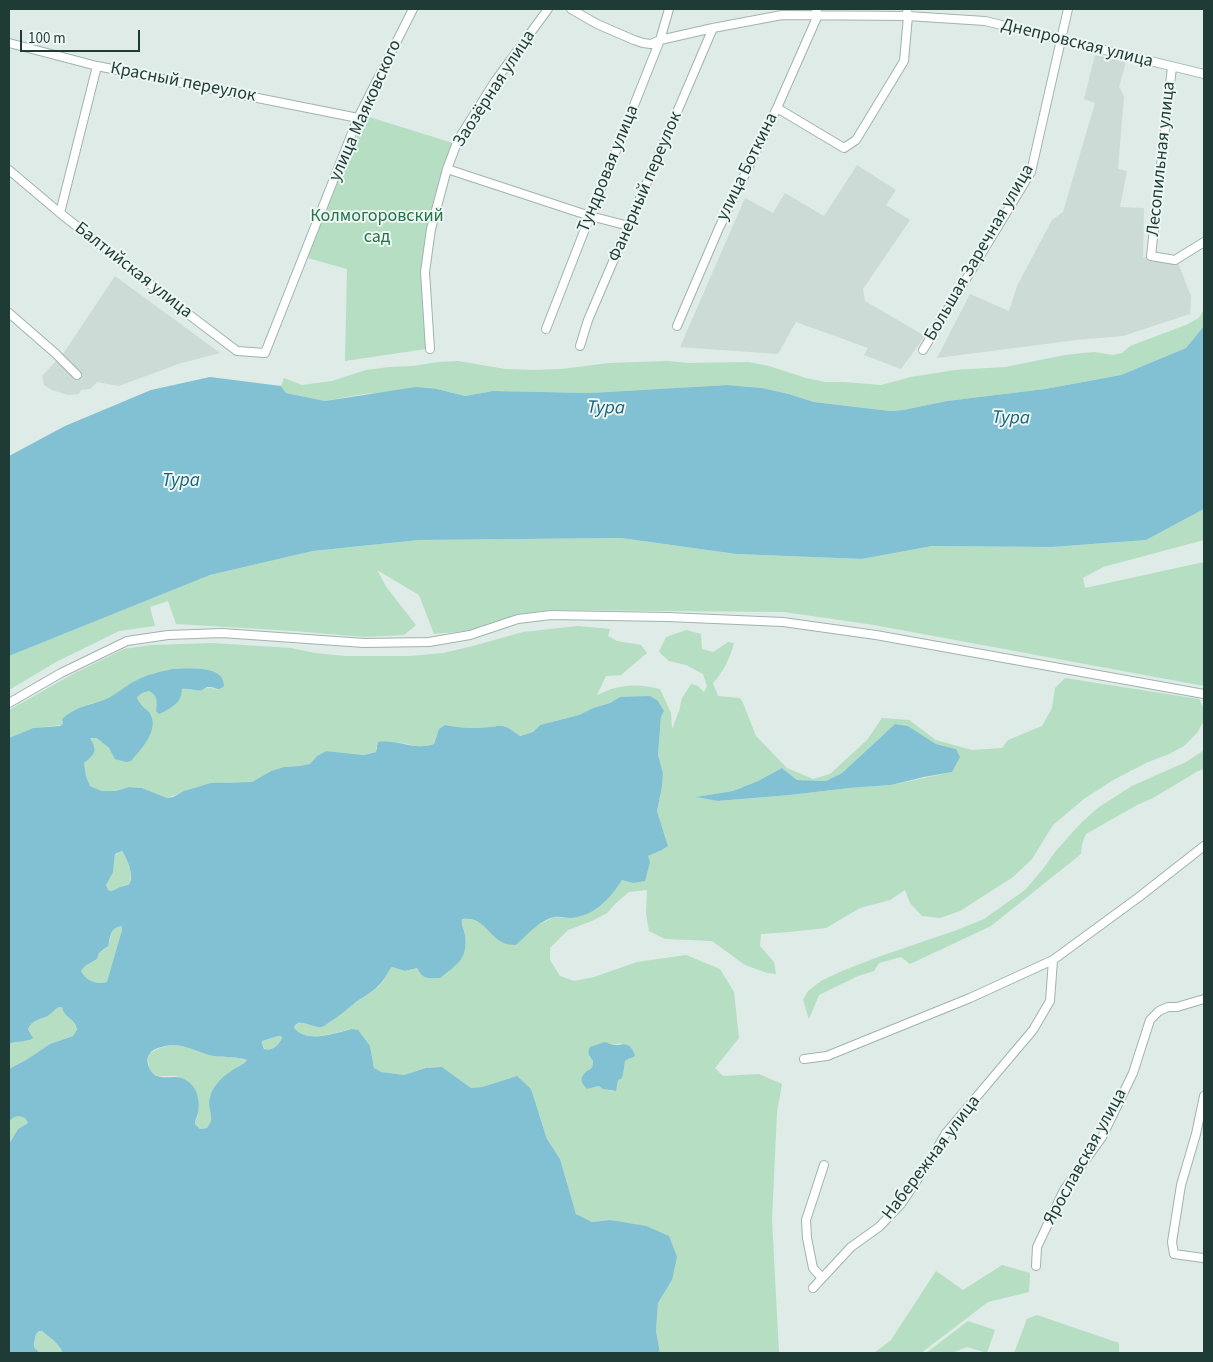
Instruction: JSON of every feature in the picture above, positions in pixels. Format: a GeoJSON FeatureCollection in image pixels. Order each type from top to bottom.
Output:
{"type":"FeatureCollection","features":[{"type":"Feature","properties":{"kind":"street","name":"улица Маяковского"},"geometry":{"type":"LineString","coordinates":[[265,353],[358,118],[413,9]]}},
{"type":"Feature","properties":{"kind":"street","name":"Заозёрная улица"},"geometry":{"type":"LineString","coordinates":[[430,348],[425,272],[431,229],[447,169],[458,140],[496,80],[548,9]]}},
{"type":"Feature","properties":{"kind":"street","name":"Днепровская улица"},"geometry":{"type":"LineString","coordinates":[[571,9],[597,24],[634,40],[651,44],[660,40],[713,28],[782,15],[817,12],[908,13],[985,21],[1204,74]]}},
{"type":"Feature","properties":{"kind":"street","name":"Тундровая улица"},"geometry":{"type":"LineString","coordinates":[[546,330],[660,40],[669,9]]}},
{"type":"Feature","properties":{"kind":"street","name":"Большая Заречная улица"},"geometry":{"type":"LineString","coordinates":[[924,350],[1031,172],[1068,9]]}},
{"type":"Feature","properties":{"kind":"street","name":"улица Боткина"},"geometry":{"type":"LineString","coordinates":[[677,326],[719,228],[777,108],[817,12]]}},
{"type":"Feature","properties":{"kind":"street"},"geometry":{"type":"LineString","coordinates":[[777,108],[844,148],[856,140],[904,61],[908,13]]}},
{"type":"Feature","properties":{"kind":"street","name":"Фанерный переулок"},"geometry":{"type":"LineString","coordinates":[[580,346],[588,320],[713,28]]}},
{"type":"Feature","properties":{"kind":"street","name":"Красный переулок"},"geometry":{"type":"LineString","coordinates":[[9,43],[97,66],[358,118]]}},
{"type":"Feature","properties":{"kind":"street"},"geometry":{"type":"LineString","coordinates":[[60,213],[97,66]]}},
{"type":"Feature","properties":{"kind":"street","name":"Лесопильная улица"},"geometry":{"type":"LineString","coordinates":[[1172,67],[1151,256],[1175,260],[1204,242]]}},
{"type":"Feature","properties":{"kind":"street"},"geometry":{"type":"LineString","coordinates":[[447,169],[590,216],[629,226]]}},
{"type":"Feature","properties":{"kind":"street","name":"Балтийская улица"},"geometry":{"type":"LineString","coordinates":[[9,170],[60,213],[237,352],[265,353]]}},
{"type":"Feature","properties":{"kind":"street"},"geometry":{"type":"LineString","coordinates":[[9,313],[77,375]]}},
{"type":"Feature","properties":{"kind":"street"},"geometry":{"type":"LineString","coordinates":[[9,703],[61,673],[127,641],[168,635],[222,632],[364,643],[429,642],[470,635],[518,619],[551,615],[668,617],[783,622],[886,637],[1204,694]]}},
{"type":"Feature","properties":{"kind":"street"},"geometry":{"type":"LineString","coordinates":[[804,1059],[827,1056],[970,998],[1052,960],[1139,897],[1204,846]]}},
{"type":"Feature","properties":{"kind":"street","name":"Набережная улица"},"geometry":{"type":"LineString","coordinates":[[813,1288],[851,1247],[879,1227],[901,1204],[946,1133],[1033,1030],[1050,1001],[1052,960]]}},
{"type":"Feature","properties":{"kind":"street","name":"Ярославская улица"},"geometry":{"type":"LineString","coordinates":[[1036,1266],[1037,1247],[1064,1190],[1102,1137],[1133,1073],[1150,1020],[1159,1011],[1168,1007],[1176,1007],[1204,999]]}},
{"type":"Feature","properties":{"kind":"street"},"geometry":{"type":"LineString","coordinates":[[1203,1258],[1174,1254],[1172,1242],[1181,1185],[1196,1134],[1204,1096]]}},
{"type":"Feature","properties":{"kind":"street"},"geometry":{"type":"LineString","coordinates":[[822,1278],[812,1268],[806,1220],[824,1165]]}},
{"type":"Feature","properties":{"kind":"shaded area"},"geometry":{"type":"Polygon","coordinates":[[[1095,55],[1126,62],[1119,87],[1124,96],[1118,169],[1127,171],[1120,207],[1144,208],[1143,257],[1178,263],[1191,296],[1190,314],[1123,336],[1076,340],[937,358],[970,294],[1009,311],[1017,286],[1052,220],[1063,212],[1095,103],[1084,99],[1095,55]]]}},
{"type":"Feature","properties":{"kind":"shaded area"},"geometry":{"type":"Polygon","coordinates":[[[857,165],[896,190],[886,205],[910,220],[863,289],[865,301],[925,336],[901,369],[864,355],[868,348],[796,322],[778,354],[680,347],[745,198],[773,213],[785,193],[824,216],[857,165]]]}},
{"type":"Feature","properties":{"kind":"shaded area"},"geometry":{"type":"Polygon","coordinates":[[[115,276],[220,353],[178,364],[119,386],[97,382],[90,389],[81,390],[79,394],[68,395],[52,390],[44,385],[42,376],[65,351],[115,276]]]}},
{"type":"Feature","properties":{"kind":"green space","name":"Колмогоровский сад"},"geometry":{"type":"Polygon","coordinates":[[[369,117],[453,143],[437,191],[426,240],[423,301],[426,349],[345,361],[347,269],[308,258],[308,250],[357,136],[361,135],[369,117]]]}},
{"type":"Feature","properties":{"kind":"green space"},"geometry":{"type":"Polygon","coordinates":[[[1204,309],[1204,326],[1186,348],[1121,375],[1045,389],[947,401],[903,410],[890,411],[814,402],[762,388],[727,385],[590,393],[493,391],[465,396],[437,389],[364,394],[325,401],[286,393],[281,386],[284,378],[302,385],[332,381],[366,370],[458,361],[505,369],[534,370],[561,369],[609,363],[668,361],[688,363],[749,362],[825,382],[881,385],[911,377],[955,370],[1005,367],[1065,355],[1094,352],[1113,355],[1122,353],[1130,346],[1186,325],[1199,318],[1204,309]]]}},
{"type":"Feature","properties":{"kind":"green space"},"geometry":{"type":"Polygon","coordinates":[[[1204,509],[1204,540],[1103,567],[1083,578],[1085,588],[1204,562],[1204,686],[874,625],[784,612],[550,610],[517,615],[467,631],[434,634],[419,595],[377,570],[387,588],[416,625],[404,635],[364,637],[176,624],[168,601],[150,607],[155,626],[119,631],[56,662],[9,690],[9,656],[210,575],[313,551],[419,540],[621,538],[736,554],[862,559],[932,546],[1052,547],[1146,540],[1204,509]]]}},
{"type":"Feature","properties":{"kind":"green space"},"geometry":{"type":"Polygon","coordinates":[[[578,626],[610,629],[608,636],[617,641],[641,645],[647,653],[621,675],[606,676],[597,695],[627,686],[660,689],[671,713],[672,729],[682,698],[691,684],[698,686],[704,692],[707,686],[703,674],[686,665],[669,661],[659,652],[666,637],[686,630],[701,634],[702,649],[713,652],[728,642],[734,643],[726,664],[713,683],[718,696],[740,698],[756,736],[787,768],[813,779],[830,774],[867,740],[882,718],[909,720],[936,740],[972,750],[1002,748],[1008,740],[1042,726],[1052,708],[1055,688],[1065,678],[1199,699],[1204,709],[1204,721],[1197,733],[1184,746],[1115,779],[1085,798],[1053,825],[1032,859],[1013,877],[960,911],[940,918],[922,916],[910,903],[905,890],[890,900],[860,908],[826,928],[761,934],[760,946],[774,962],[776,974],[767,973],[745,965],[712,941],[665,939],[649,931],[646,914],[647,890],[629,892],[607,913],[568,930],[550,948],[550,960],[560,976],[574,981],[594,977],[637,962],[686,955],[720,969],[734,992],[739,1038],[715,1068],[723,1076],[759,1074],[782,1084],[777,1112],[772,1220],[779,1353],[660,1353],[656,1331],[658,1303],[672,1280],[627,1224],[610,1220],[592,1222],[576,1214],[560,1159],[547,1139],[540,1116],[517,1076],[482,1087],[471,1088],[442,1067],[426,1068],[404,1075],[380,1072],[374,1068],[370,1046],[352,1029],[322,1036],[306,1036],[294,1029],[300,1023],[316,1027],[345,1010],[383,982],[392,967],[405,971],[417,968],[420,974],[465,934],[462,919],[479,922],[500,941],[554,917],[568,918],[597,909],[622,880],[633,883],[648,856],[668,846],[657,811],[663,773],[658,755],[661,717],[664,711],[620,697],[579,715],[540,725],[533,732],[519,736],[501,726],[473,728],[445,725],[436,737],[434,744],[420,746],[395,743],[376,747],[376,752],[364,755],[326,751],[317,756],[310,764],[284,767],[271,771],[252,782],[229,782],[197,787],[167,798],[142,788],[129,787],[116,791],[102,791],[90,786],[84,763],[90,758],[95,747],[90,738],[97,737],[109,748],[116,759],[150,714],[137,697],[149,691],[152,693],[156,699],[156,711],[181,697],[181,689],[201,690],[209,688],[218,690],[209,670],[172,669],[135,681],[105,700],[89,704],[62,719],[63,725],[33,728],[9,738],[9,710],[73,674],[124,649],[150,645],[212,643],[291,648],[346,656],[410,656],[443,653],[523,632],[578,626]],[[895,724],[842,773],[826,781],[797,780],[782,768],[758,781],[733,791],[698,797],[719,801],[790,795],[891,785],[952,772],[956,749],[936,744],[908,726],[895,724]],[[620,1043],[589,1057],[593,1061],[592,1066],[584,1074],[583,1081],[587,1089],[599,1086],[613,1091],[617,1086],[618,1080],[623,1075],[625,1061],[634,1057],[634,1053],[620,1043]]]}},
{"type":"Feature","properties":{"kind":"green space"},"geometry":{"type":"Polygon","coordinates":[[[1203,751],[1204,769],[1086,834],[1081,854],[991,926],[910,964],[901,957],[879,963],[874,971],[858,976],[819,995],[809,1019],[803,1000],[808,991],[821,981],[878,957],[984,919],[1025,890],[1070,835],[1099,807],[1132,786],[1186,762],[1203,751]]]}},
{"type":"Feature","properties":{"kind":"green space"},"geometry":{"type":"Polygon","coordinates":[[[122,851],[130,868],[130,882],[127,885],[109,891],[106,885],[114,864],[115,855],[122,851]]]}},
{"type":"Feature","properties":{"kind":"green space"},"geometry":{"type":"Polygon","coordinates":[[[122,926],[108,982],[89,980],[81,971],[85,966],[97,959],[99,953],[108,945],[113,931],[122,926]]]}},
{"type":"Feature","properties":{"kind":"green space"},"geometry":{"type":"Polygon","coordinates":[[[59,1007],[62,1007],[65,1014],[75,1025],[77,1031],[73,1036],[50,1044],[9,1069],[9,1044],[13,1041],[27,1041],[32,1036],[28,1028],[30,1025],[34,1021],[49,1015],[59,1007]]]}},
{"type":"Feature","properties":{"kind":"green space"},"geometry":{"type":"Polygon","coordinates":[[[278,1036],[282,1038],[277,1045],[271,1049],[265,1049],[262,1041],[278,1036]]]}},
{"type":"Feature","properties":{"kind":"green space"},"geometry":{"type":"Polygon","coordinates":[[[171,1045],[183,1046],[209,1055],[247,1060],[220,1080],[212,1090],[209,1103],[211,1121],[207,1128],[200,1129],[195,1124],[198,1113],[197,1095],[190,1083],[176,1076],[158,1076],[149,1069],[148,1056],[150,1053],[171,1045]]]}},
{"type":"Feature","properties":{"kind":"green space"},"geometry":{"type":"Polygon","coordinates":[[[19,1115],[25,1118],[28,1123],[18,1129],[9,1144],[9,1121],[14,1116],[19,1115]]]}},
{"type":"Feature","properties":{"kind":"green space"},"geometry":{"type":"Polygon","coordinates":[[[1002,1265],[1030,1273],[1029,1292],[988,1302],[921,1353],[874,1353],[891,1340],[936,1271],[963,1290],[1002,1265]]]}},
{"type":"Feature","properties":{"kind":"green space"},"geometry":{"type":"Polygon","coordinates":[[[1037,1315],[1119,1343],[1119,1353],[1014,1353],[1027,1319],[1037,1315]]]}},
{"type":"Feature","properties":{"kind":"green space"},"geometry":{"type":"Polygon","coordinates":[[[968,1321],[995,1330],[987,1353],[967,1347],[952,1353],[926,1353],[968,1321]]]}},
{"type":"Feature","properties":{"kind":"green space"},"geometry":{"type":"Polygon","coordinates":[[[42,1331],[54,1341],[63,1353],[40,1353],[34,1347],[36,1334],[42,1331]]]}},
{"type":"Feature","properties":{"kind":"water","name":"Тура"},"geometry":{"type":"Polygon","coordinates":[[[1204,326],[1204,509],[1146,540],[1052,547],[932,546],[862,559],[736,554],[621,538],[419,540],[313,551],[210,575],[9,656],[9,456],[65,426],[151,390],[210,377],[281,386],[286,393],[325,401],[416,387],[437,389],[465,396],[493,391],[590,393],[727,385],[762,388],[814,402],[890,411],[947,401],[1045,389],[1121,375],[1186,348],[1204,326]]]}},
{"type":"Feature","properties":{"kind":"water"},"geometry":{"type":"Polygon","coordinates":[[[172,669],[204,669],[212,671],[222,679],[224,686],[218,689],[207,687],[202,690],[182,689],[181,697],[176,703],[159,714],[156,711],[157,702],[154,695],[149,691],[142,693],[137,697],[149,712],[153,725],[148,738],[131,761],[126,762],[115,759],[109,748],[97,738],[90,738],[95,749],[92,756],[84,763],[90,786],[102,791],[116,791],[129,787],[142,788],[167,798],[211,783],[252,782],[271,771],[284,767],[310,764],[317,756],[326,751],[364,755],[376,752],[378,742],[427,746],[434,744],[439,729],[445,725],[473,728],[501,726],[520,736],[533,732],[540,725],[579,715],[620,697],[650,696],[658,701],[664,711],[661,717],[658,755],[663,773],[657,811],[668,846],[648,856],[650,862],[645,881],[633,883],[622,880],[612,894],[594,910],[579,917],[556,917],[544,921],[516,945],[500,941],[479,922],[462,919],[465,935],[463,956],[456,965],[440,978],[424,976],[417,968],[405,971],[392,967],[383,981],[326,1025],[318,1027],[306,1023],[298,1023],[294,1028],[300,1033],[314,1036],[330,1035],[352,1029],[358,1030],[370,1046],[374,1068],[381,1072],[404,1075],[426,1068],[442,1067],[471,1088],[482,1087],[517,1076],[531,1089],[547,1139],[560,1159],[576,1214],[592,1222],[610,1220],[646,1226],[669,1236],[677,1257],[672,1280],[658,1303],[656,1331],[660,1353],[63,1353],[54,1340],[42,1331],[39,1331],[36,1334],[34,1347],[40,1353],[9,1353],[9,1144],[18,1129],[28,1123],[25,1118],[20,1116],[9,1121],[9,1069],[50,1044],[73,1036],[77,1030],[74,1022],[64,1013],[62,1007],[59,1007],[49,1015],[34,1021],[28,1029],[33,1038],[9,1044],[9,738],[33,728],[60,726],[63,724],[62,719],[72,712],[104,700],[139,679],[172,669]],[[122,851],[115,854],[113,872],[106,885],[109,891],[128,885],[131,878],[128,863],[122,851]],[[122,926],[111,933],[108,946],[99,953],[97,959],[85,966],[81,971],[89,980],[107,982],[122,930],[122,926]],[[278,1036],[262,1041],[264,1049],[270,1049],[277,1045],[282,1038],[278,1036]],[[177,1045],[157,1049],[148,1056],[150,1070],[154,1075],[178,1077],[187,1080],[191,1084],[199,1101],[195,1124],[200,1129],[207,1128],[211,1121],[209,1103],[213,1090],[224,1077],[247,1060],[214,1056],[177,1045]]]}},
{"type":"Feature","properties":{"kind":"water"},"geometry":{"type":"Polygon","coordinates":[[[895,724],[908,726],[936,744],[956,749],[960,757],[952,772],[891,785],[790,795],[718,801],[696,797],[733,791],[758,781],[782,768],[797,780],[826,781],[842,773],[895,724]]]}},
{"type":"Feature","properties":{"kind":"water"},"geometry":{"type":"Polygon","coordinates":[[[605,1042],[613,1045],[624,1044],[629,1046],[635,1055],[625,1061],[623,1075],[618,1080],[616,1091],[603,1089],[599,1086],[587,1089],[583,1084],[582,1078],[592,1066],[593,1061],[589,1054],[589,1049],[605,1042]]]}}]}
